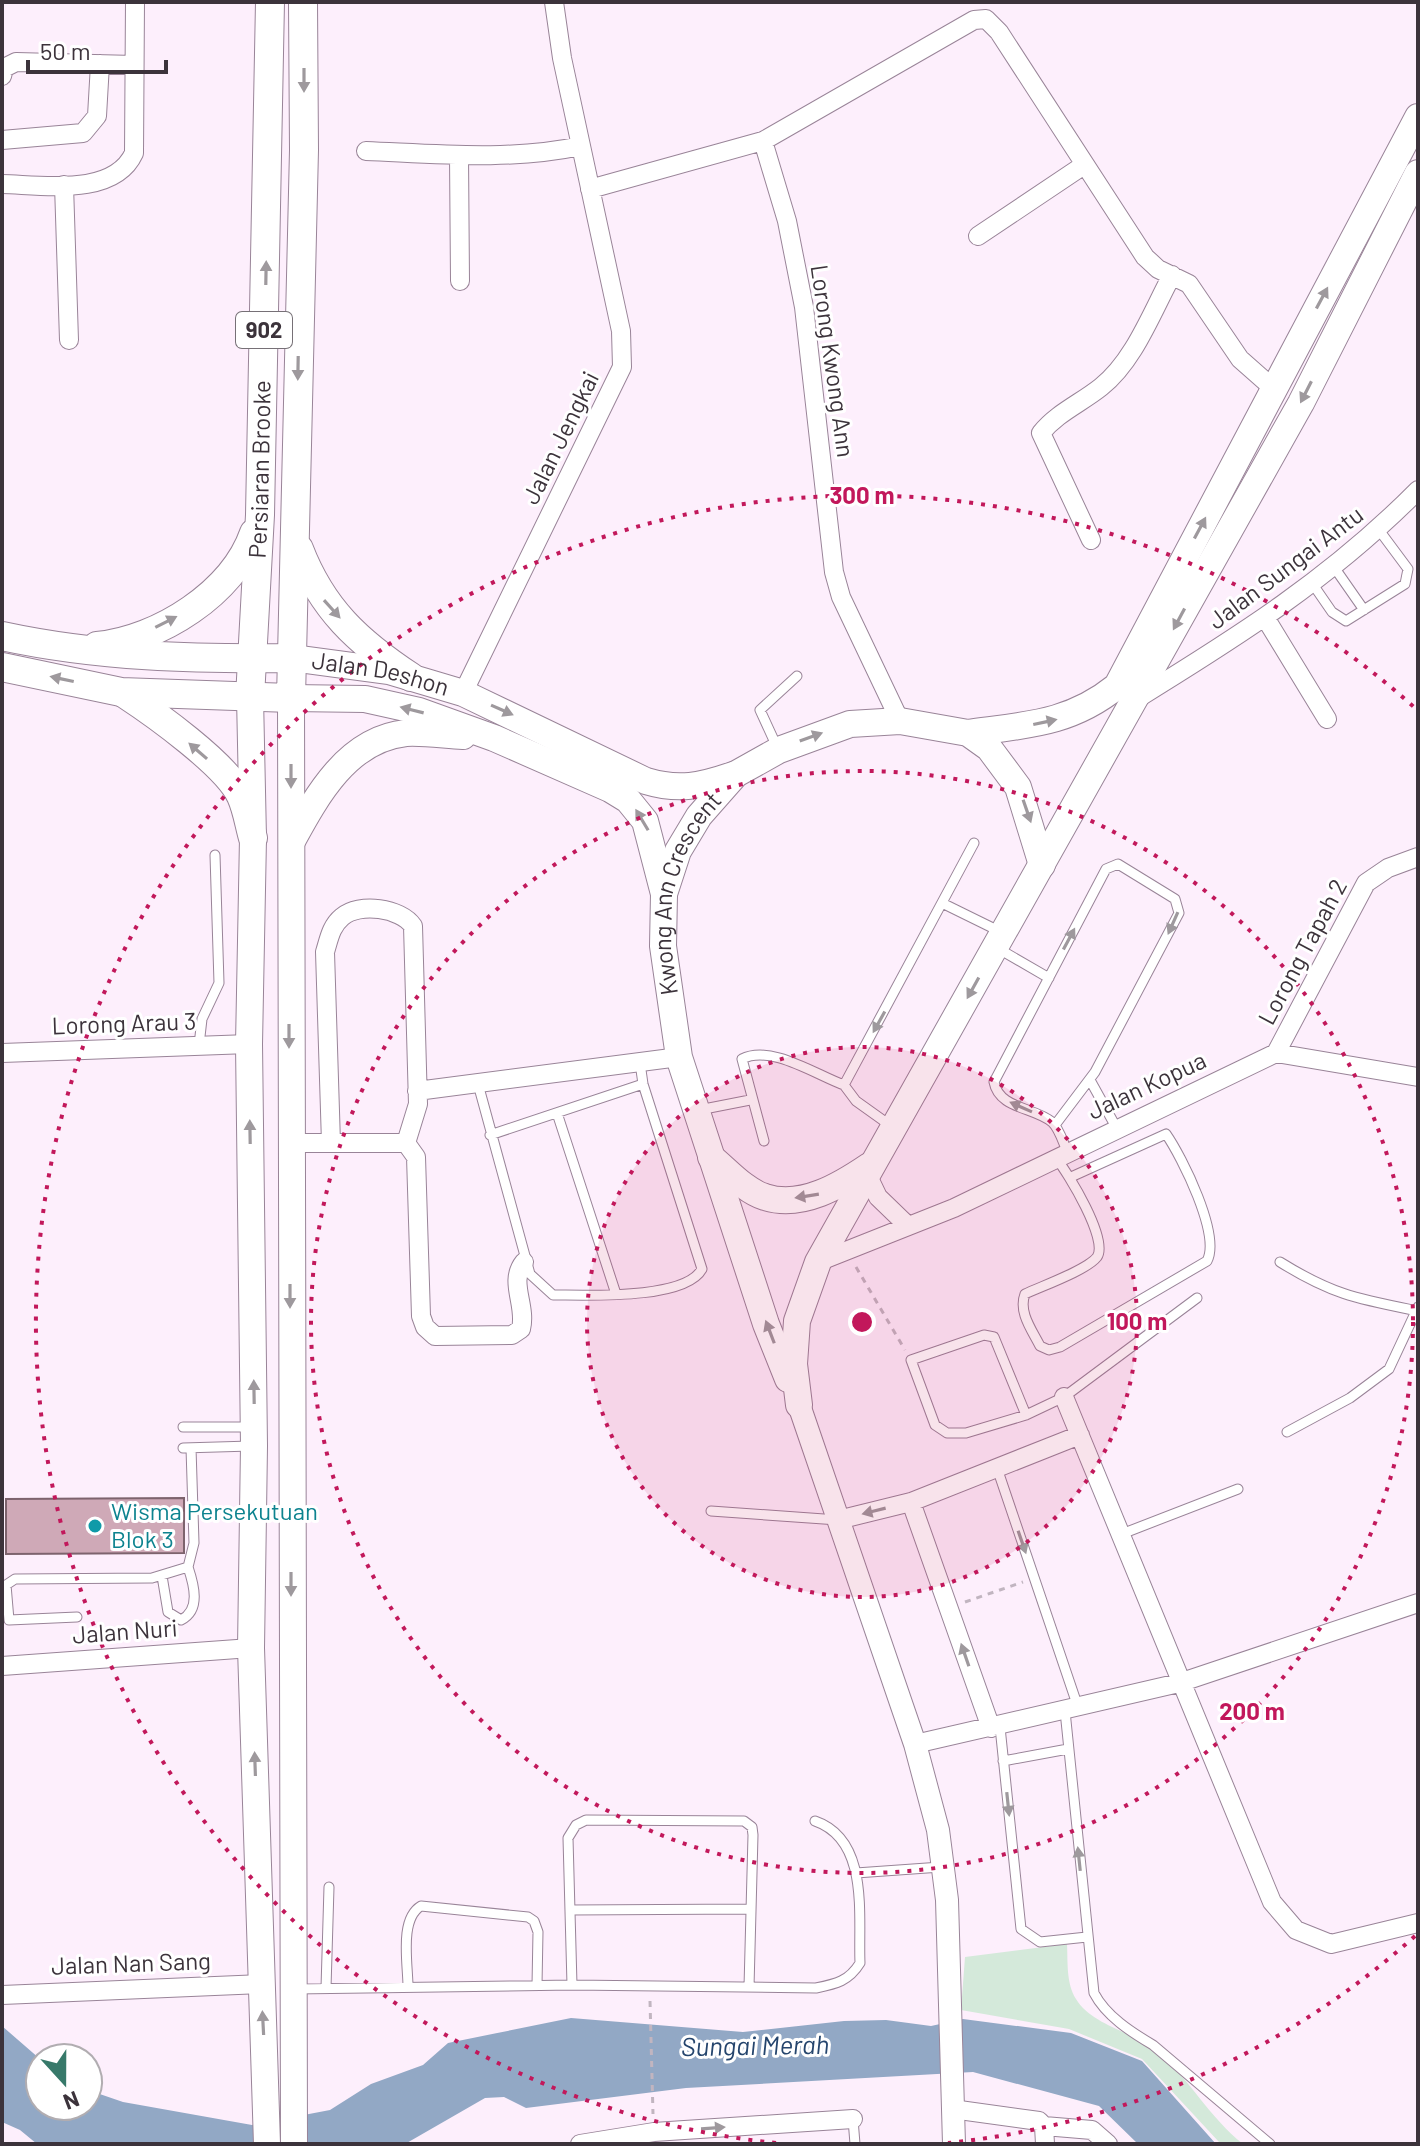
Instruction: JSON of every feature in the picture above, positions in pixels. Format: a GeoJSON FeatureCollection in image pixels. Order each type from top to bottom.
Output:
{"type":"FeatureCollection","features":[{"type":"Feature","properties":{"kind":"main road","name":"Persiaran Brooke"},"geometry":{"type":"LineString","coordinates":[[250,697],[260,515],[270,2]]}},
{"type":"Feature","properties":{"kind":"main road","name":"Persiaran Brooke"},"geometry":{"type":"LineString","coordinates":[[291,698],[303,2]]}},
{"type":"Feature","properties":{"kind":"main road"},"geometry":{"type":"LineString","coordinates":[[968,733],[1071,716],[1092,706],[1117,686],[1418,117]]}},
{"type":"Feature","properties":{"kind":"main road"},"geometry":{"type":"LineString","coordinates":[[799,1405],[794,1341],[800,1312],[818,1262],[1301,403],[1418,173]]}},
{"type":"Feature","properties":{"kind":"main road"},"geometry":{"type":"LineString","coordinates":[[64,650],[130,638],[184,613],[237,567],[260,515]]}},
{"type":"Feature","properties":{"kind":"main road"},"geometry":{"type":"LineString","coordinates":[[296,541],[324,603],[364,643],[411,677]]}},
{"type":"Feature","properties":{"kind":"main road","name":"Jalan Deshon"},"geometry":{"type":"LineString","coordinates":[[2,636],[64,650],[137,657],[292,658],[411,677],[463,693],[646,781],[696,788],[736,774]]}},
{"type":"Feature","properties":{"kind":"main road","name":"Jalan Deshon"},"geometry":{"type":"LineString","coordinates":[[2,667],[121,692],[365,699],[419,711],[494,738],[628,800],[645,821],[664,894]]}},
{"type":"Feature","properties":{"kind":"main road"},"geometry":{"type":"LineString","coordinates":[[121,692],[159,717],[221,771],[240,794],[253,838]]}},
{"type":"Feature","properties":{"kind":"main road"},"geometry":{"type":"LineString","coordinates":[[250,697],[253,838],[249,1044],[254,1437],[251,1648],[267,2144]]}},
{"type":"Feature","properties":{"kind":"main road"},"geometry":{"type":"LineString","coordinates":[[291,698],[289,1143],[294,2144]]}},
{"type":"Feature","properties":{"kind":"main road","name":"Kwong Ann Crescent"},"geometry":{"type":"LineString","coordinates":[[799,1405],[766,1324],[694,1111],[679,1057],[663,946],[664,894],[678,851],[699,816],[736,774],[779,750],[850,724],[900,721],[968,733]]}},
{"type":"Feature","properties":{"kind":"main road"},"geometry":{"type":"LineString","coordinates":[[291,843],[340,767],[358,751],[384,737],[408,733],[494,738]]}},
{"type":"Feature","properties":{"kind":"main road"},"geometry":{"type":"LineString","coordinates":[[968,733],[989,748],[1018,787],[1042,865]]}},
{"type":"Feature","properties":{"kind":"main road"},"geometry":{"type":"LineString","coordinates":[[709,1156],[751,1190],[767,1198],[811,1196],[836,1188],[871,1168]]}},
{"type":"Feature","properties":{"kind":"street"},"geometry":{"type":"LineString","coordinates":[[2,184],[64,185],[107,180],[127,168],[134,153],[135,2]]}},
{"type":"Feature","properties":{"kind":"street","name":"Jalan Jengkai"},"geometry":{"type":"LineString","coordinates":[[463,693],[622,367],[621,331],[562,58],[554,2]]}},
{"type":"Feature","properties":{"kind":"street"},"geometry":{"type":"LineString","coordinates":[[590,189],[763,141],[974,20],[986,19],[999,32],[1150,263],[1195,291],[1240,359],[1274,389]]}},
{"type":"Feature","properties":{"kind":"street"},"geometry":{"type":"LineString","coordinates":[[2,76],[4,68],[16,62],[134,65]]}},
{"type":"Feature","properties":{"kind":"street"},"geometry":{"type":"LineString","coordinates":[[2,140],[83,133],[97,116],[100,64]]}},
{"type":"Feature","properties":{"kind":"street","name":"Lorong Kwong Ann"},"geometry":{"type":"LineString","coordinates":[[763,141],[787,221],[804,307],[834,572],[841,597],[900,721]]}},
{"type":"Feature","properties":{"kind":"street"},"geometry":{"type":"LineString","coordinates":[[366,151],[459,156],[552,152],[581,146]]}},
{"type":"Feature","properties":{"kind":"street"},"geometry":{"type":"LineString","coordinates":[[459,156],[460,281]]}},
{"type":"Feature","properties":{"kind":"street"},"geometry":{"type":"LineString","coordinates":[[978,236],[1084,165]]}},
{"type":"Feature","properties":{"kind":"street"},"geometry":{"type":"LineString","coordinates":[[64,185],[69,340]]}},
{"type":"Feature","properties":{"kind":"street"},"geometry":{"type":"LineString","coordinates":[[1091,540],[1041,433],[1054,419],[1104,386],[1128,356],[1172,275]]}},
{"type":"Feature","properties":{"kind":"street","name":"Jalan Sungai Antu"},"geometry":{"type":"LineString","coordinates":[[1135,700],[1266,619],[1379,530],[1418,490]]}},
{"type":"Feature","properties":{"kind":"street"},"geometry":{"type":"LineString","coordinates":[[1266,619],[1327,719]]}},
{"type":"Feature","properties":{"kind":"street","name":"Lorong Tapah 2"},"geometry":{"type":"LineString","coordinates":[[1276,1053],[1366,883],[1388,868],[1418,857]]}},
{"type":"Feature","properties":{"kind":"street"},"geometry":{"type":"LineString","coordinates":[[331,1143],[325,952],[332,929],[343,916],[353,911],[391,910],[407,917],[413,926],[418,1104],[406,1143]]}},
{"type":"Feature","properties":{"kind":"street","name":"Lorong Arau 3"},"geometry":{"type":"LineString","coordinates":[[2,1053],[249,1044]]}},
{"type":"Feature","properties":{"kind":"street"},"geometry":{"type":"LineString","coordinates":[[1276,1053],[1418,1077]]}},
{"type":"Feature","properties":{"kind":"street","name":"Jalan Kopua"},"geometry":{"type":"LineString","coordinates":[[818,1262],[908,1226],[1276,1053]]}},
{"type":"Feature","properties":{"kind":"street"},"geometry":{"type":"LineString","coordinates":[[417,1091],[679,1057]]}},
{"type":"Feature","properties":{"kind":"street"},"geometry":{"type":"LineString","coordinates":[[289,1143],[406,1143]]}},
{"type":"Feature","properties":{"kind":"street"},"geometry":{"type":"LineString","coordinates":[[406,1143],[416,1157],[421,1316],[425,1327],[435,1336],[512,1335],[521,1329],[525,1312],[516,1281],[524,1262]]}},
{"type":"Feature","properties":{"kind":"street"},"geometry":{"type":"LineString","coordinates":[[871,1168],[878,1197],[908,1226]]}},
{"type":"Feature","properties":{"kind":"street"},"geometry":{"type":"LineString","coordinates":[[1064,1397],[1179,1683],[1272,1902],[1296,1930],[1331,1944],[1418,1923]]}},
{"type":"Feature","properties":{"kind":"street"},"geometry":{"type":"LineString","coordinates":[[799,1405],[915,1744],[944,1867],[954,2144]]}},
{"type":"Feature","properties":{"kind":"street"},"geometry":{"type":"LineString","coordinates":[[838,1520],[911,1502],[1080,1435]]}},
{"type":"Feature","properties":{"kind":"street"},"geometry":{"type":"LineString","coordinates":[[911,1502],[995,1728]]}},
{"type":"Feature","properties":{"kind":"street"},"geometry":{"type":"LineString","coordinates":[[915,1744],[995,1728],[1179,1683],[1418,1603]]}},
{"type":"Feature","properties":{"kind":"street","name":"Jalan Nuri"},"geometry":{"type":"LineString","coordinates":[[2,1666],[251,1648]]}},
{"type":"Feature","properties":{"kind":"street","name":"Jalan Nan Sang"},"geometry":{"type":"LineString","coordinates":[[2,1995],[262,1984]]}},
{"type":"Feature","properties":{"kind":"street"},"geometry":{"type":"LineString","coordinates":[[952,2109],[1039,2121],[1045,2135],[1092,2130],[1108,2144]]}},
{"type":"Feature","properties":{"kind":"street"},"geometry":{"type":"LineString","coordinates":[[580,2144],[654,2132],[853,2119]]}},
{"type":"Feature","properties":{"kind":"lane"},"geometry":{"type":"LineString","coordinates":[[1312,583],[1339,620],[1346,621],[1405,584],[1408,569],[1379,530]]}},
{"type":"Feature","properties":{"kind":"lane"},"geometry":{"type":"LineString","coordinates":[[1334,567],[1364,610]]}},
{"type":"Feature","properties":{"kind":"lane"},"geometry":{"type":"LineString","coordinates":[[779,750],[760,710],[797,676]]}},
{"type":"Feature","properties":{"kind":"lane"},"geometry":{"type":"LineString","coordinates":[[844,1085],[944,904],[974,843]]}},
{"type":"Feature","properties":{"kind":"lane"},"geometry":{"type":"LineString","coordinates":[[199,1045],[202,1019],[219,983],[215,855]]}},
{"type":"Feature","properties":{"kind":"lane"},"geometry":{"type":"LineString","coordinates":[[1055,1125],[1006,1101],[997,1092],[994,1082],[1106,869],[1118,864],[1175,899],[1178,905],[1175,922],[1090,1080],[1055,1125],[1061,1154],[1071,1177],[1099,1235],[1100,1247],[1098,1256],[1087,1264],[1025,1294],[1022,1302],[1026,1319],[1040,1346],[1049,1350],[1060,1347],[1207,1261],[1212,1251],[1207,1219],[1166,1134],[1071,1177]]}},
{"type":"Feature","properties":{"kind":"lane"},"geometry":{"type":"LineString","coordinates":[[944,904],[1000,940],[1049,978]]}},
{"type":"Feature","properties":{"kind":"lane"},"geometry":{"type":"LineString","coordinates":[[764,1141],[741,1063],[752,1054],[767,1055],[844,1085],[856,1101],[894,1128]]}},
{"type":"Feature","properties":{"kind":"lane"},"geometry":{"type":"LineString","coordinates":[[478,1084],[524,1262],[539,1285],[553,1295],[638,1294],[694,1279],[702,1269],[643,1084],[640,1063]]}},
{"type":"Feature","properties":{"kind":"lane"},"geometry":{"type":"LineString","coordinates":[[1090,1080],[1116,1127]]}},
{"type":"Feature","properties":{"kind":"lane"},"geometry":{"type":"LineString","coordinates":[[490,1135],[643,1084]]}},
{"type":"Feature","properties":{"kind":"lane"},"geometry":{"type":"LineString","coordinates":[[694,1111],[750,1100]]}},
{"type":"Feature","properties":{"kind":"lane"},"geometry":{"type":"LineString","coordinates":[[557,1113],[616,1294]]}},
{"type":"Feature","properties":{"kind":"lane"},"geometry":{"type":"LineString","coordinates":[[1280,1262],[1314,1283],[1357,1301],[1418,1309],[1389,1369],[1350,1398],[1287,1432]]}},
{"type":"Feature","properties":{"kind":"lane"},"geometry":{"type":"LineString","coordinates":[[1026,1415],[994,1337],[984,1335],[911,1360],[935,1425],[947,1433],[966,1433],[1026,1415],[1064,1397],[1197,1298]]}},
{"type":"Feature","properties":{"kind":"lane"},"geometry":{"type":"LineString","coordinates":[[183,1427],[254,1437]]}},
{"type":"Feature","properties":{"kind":"lane"},"geometry":{"type":"LineString","coordinates":[[162,1576],[168,1612],[181,1620],[189,1616],[194,1594],[188,1567],[194,1543],[187,1448],[254,1437]]}},
{"type":"Feature","properties":{"kind":"lane"},"geometry":{"type":"LineString","coordinates":[[997,1468],[1034,1578],[1072,1710],[1068,1749],[1094,1993],[1099,2003],[1270,2144]]}},
{"type":"Feature","properties":{"kind":"lane"},"geometry":{"type":"LineString","coordinates":[[1119,1535],[1238,1489]]}},
{"type":"Feature","properties":{"kind":"lane"},"geometry":{"type":"LineString","coordinates":[[711,1511],[838,1520]]}},
{"type":"Feature","properties":{"kind":"lane"},"geometry":{"type":"LineString","coordinates":[[77,1617],[9,1620],[6,1585],[15,1579],[162,1576],[188,1567]]}},
{"type":"Feature","properties":{"kind":"lane"},"geometry":{"type":"LineString","coordinates":[[995,1728],[1003,1761],[1021,1929],[1040,1942],[1087,1937]]}},
{"type":"Feature","properties":{"kind":"lane"},"geometry":{"type":"LineString","coordinates":[[1003,1761],[1068,1749]]}},
{"type":"Feature","properties":{"kind":"lane"},"geometry":{"type":"LineString","coordinates":[[572,1985],[568,1838],[576,1825],[586,1820],[749,1823],[753,1835],[749,1987]]}},
{"type":"Feature","properties":{"kind":"lane"},"geometry":{"type":"LineString","coordinates":[[292,1989],[537,1985],[816,1988],[839,1984],[854,1973],[860,1963],[856,1873],[842,1840],[827,1825],[815,1821]]}},
{"type":"Feature","properties":{"kind":"lane"},"geometry":{"type":"LineString","coordinates":[[856,1873],[944,1867]]}},
{"type":"Feature","properties":{"kind":"lane"},"geometry":{"type":"LineString","coordinates":[[326,1988],[329,1887]]}},
{"type":"Feature","properties":{"kind":"lane"},"geometry":{"type":"LineString","coordinates":[[408,1987],[408,1922],[413,1911],[421,1906],[528,1917],[534,1921],[538,1932],[537,1985]]}},
{"type":"Feature","properties":{"kind":"lane"},"geometry":{"type":"LineString","coordinates":[[570,1910],[751,1909]]}},
{"type":"Feature","properties":{"kind":"lane"},"geometry":{"type":"LineString","coordinates":[[853,2119],[855,2144]]}},
{"type":"Feature","properties":{"kind":"path"},"geometry":{"type":"LineString","coordinates":[[848,1248],[862,1279],[911,1360]]}},
{"type":"Feature","properties":{"kind":"path"},"geometry":{"type":"LineString","coordinates":[[948,1608],[1034,1578]]}},
{"type":"Feature","properties":{"kind":"path"},"geometry":{"type":"LineString","coordinates":[[649,1985],[654,2132]]}},
{"type":"Feature","properties":{"kind":"green space"},"geometry":{"type":"Polygon","coordinates":[[[1067,1944],[1071,1986],[1083,2008],[1159,2053],[1220,2123],[1243,2144],[1219,2142],[1142,2059],[1069,2029],[961,2010],[965,1957],[1067,1944]]]}},
{"type":"Feature","properties":{"kind":"water","name":"Sungai Merah"},"geometry":{"type":"Polygon","coordinates":[[[571,2018],[743,2032],[844,2021],[886,2020],[931,2026],[963,2019],[1071,2033],[1142,2061],[1216,2144],[1138,2144],[1099,2106],[973,2072],[686,2088],[526,2108],[504,2097],[485,2098],[405,2144],[37,2144],[20,2130],[2,2122],[2,2026],[24,2045],[24,2122],[104,2122],[104,2095],[123,2102],[252,2125],[330,2110],[371,2084],[423,2065],[448,2043],[571,2018]]]}},
{"type":"Feature","properties":{"kind":"building","name":"Wisma Persekutuan Blok 3"},"geometry":{"type":"Polygon","coordinates":[[[184,1498],[184,1553],[6,1554],[6,1499],[184,1498]]]}},
{"type":"Feature","properties":{"kind":"place","name":"Wisma Persekutuan Blok 3"},"geometry":{"type":"Point","coordinates":[95,1526]}}]}
